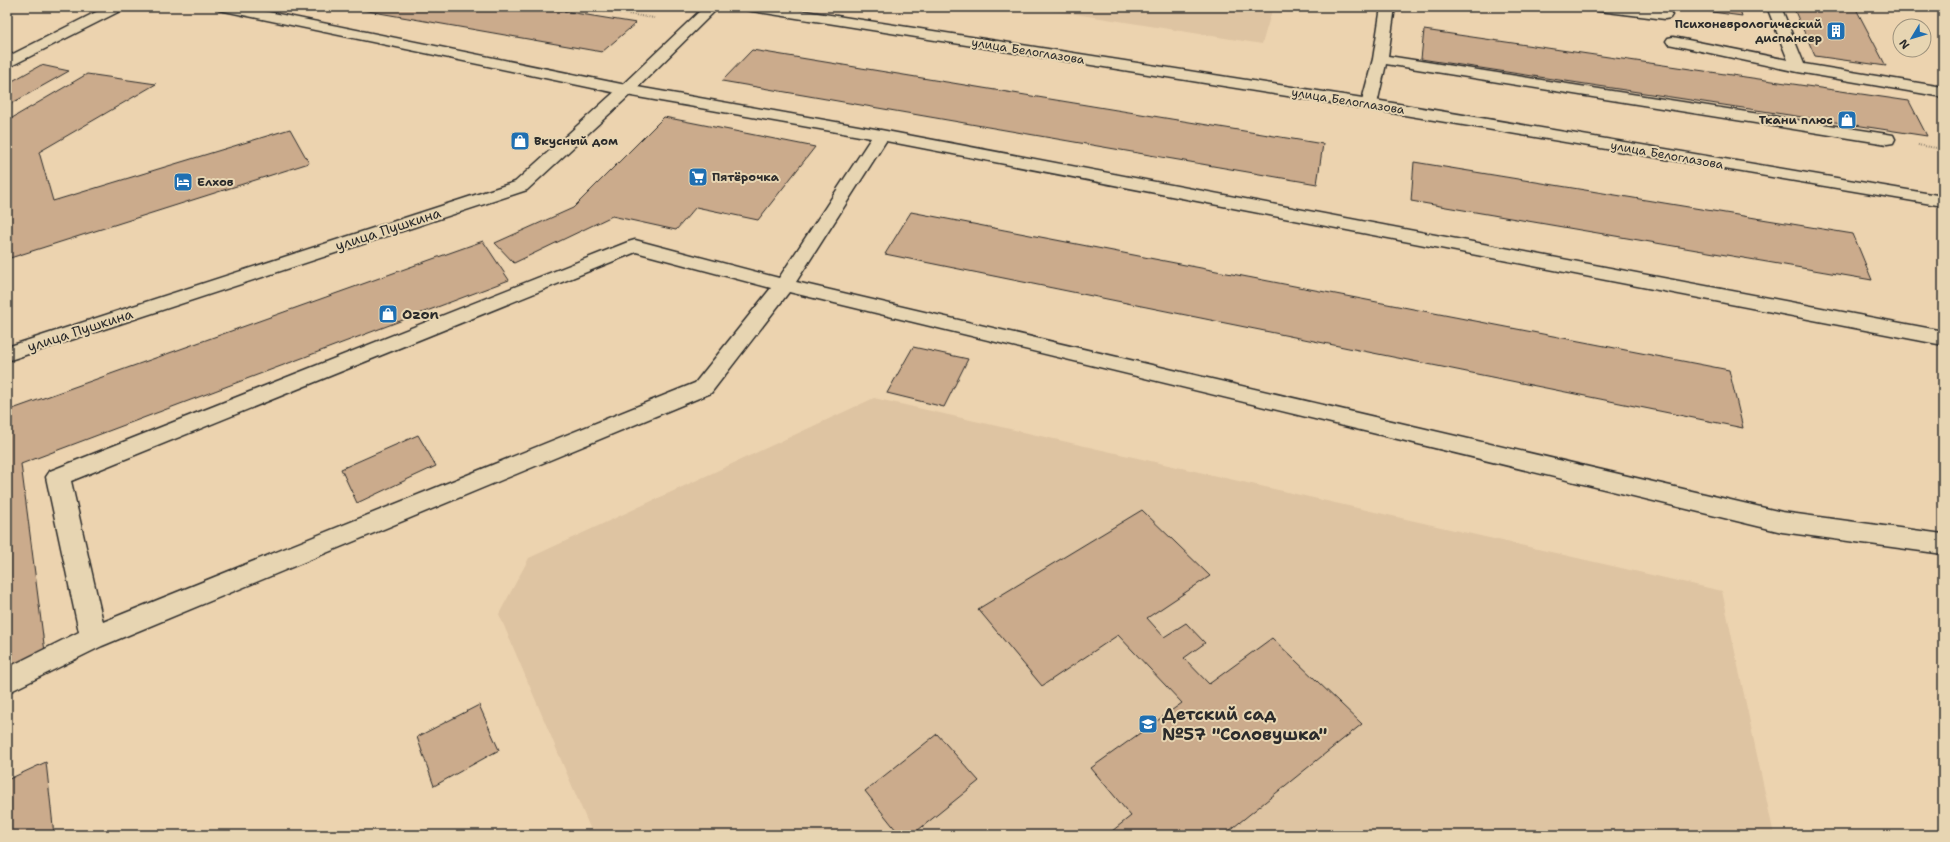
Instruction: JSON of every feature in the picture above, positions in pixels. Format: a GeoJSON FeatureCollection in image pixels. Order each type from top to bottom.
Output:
{"type":"FeatureCollection","features":[{"type":"Feature","properties":{"kind":"street"},"geometry":{"type":"LineString","coordinates":[[7,63],[117,7]]}},
{"type":"Feature","properties":{"kind":"street"},"geometry":{"type":"LineString","coordinates":[[224,7],[626,90],[881,135],[1943,338]]}},
{"type":"Feature","properties":{"kind":"street","name":"улица Пушкина"},"geometry":{"type":"LineString","coordinates":[[7,354],[521,186],[626,90],[712,7]]}},
{"type":"Feature","properties":{"kind":"street","name":"улица Белоглазова"},"geometry":{"type":"LineString","coordinates":[[752,7],[1369,104],[1943,201]]}},
{"type":"Feature","properties":{"kind":"street"},"geometry":{"type":"LineString","coordinates":[[1369,104],[1380,59],[1388,7]]}},
{"type":"Feature","properties":{"kind":"street"},"geometry":{"type":"LineString","coordinates":[[1599,7],[1665,15]]}},
{"type":"Feature","properties":{"kind":"street"},"geometry":{"type":"LineString","coordinates":[[1774,7],[1798,67]]}},
{"type":"Feature","properties":{"kind":"street"},"geometry":{"type":"LineString","coordinates":[[1673,41],[1798,67],[1943,92]]}},
{"type":"Feature","properties":{"kind":"street"},"geometry":{"type":"LineString","coordinates":[[1380,59],[1887,139]]}},
{"type":"Feature","properties":{"kind":"street"},"geometry":{"type":"LineString","coordinates":[[7,681],[93,638],[703,388],[784,285],[881,135]]}},
{"type":"Feature","properties":{"kind":"street"},"geometry":{"type":"LineString","coordinates":[[93,638],[58,477],[635,246],[784,285],[1782,522],[1943,544]]}},
{"type":"Feature","properties":{"kind":"shaded area"},"geometry":{"type":"Polygon","coordinates":[[[1032,7],[1273,7],[1262,44],[1032,7]]]}},
{"type":"Feature","properties":{"kind":"shaded area","name":"Детский сад №57 \"Соловушка\""},"geometry":{"type":"Polygon","coordinates":[[[874,398],[1722,591],[1774,835],[593,835],[499,614],[529,558],[874,398]]]}},
{"type":"Feature","properties":{"kind":"building"},"geometry":{"type":"Polygon","coordinates":[[[345,7],[538,7],[636,23],[602,52],[345,7]]]}},
{"type":"Feature","properties":{"kind":"building"},"geometry":{"type":"Polygon","coordinates":[[[1689,7],[1739,7],[1742,16],[1690,9],[1689,7]]]}},
{"type":"Feature","properties":{"kind":"building","name":"Психоневрологический диспансер"},"geometry":{"type":"Polygon","coordinates":[[[1793,7],[1855,7],[1886,66],[1815,56],[1793,7]]]}},
{"type":"Feature","properties":{"kind":"building"},"geometry":{"type":"Polygon","coordinates":[[[1424,30],[1909,101],[1927,136],[1421,59],[1424,30]]]}},
{"type":"Feature","properties":{"kind":"building"},"geometry":{"type":"Polygon","coordinates":[[[752,50],[1323,144],[1317,184],[722,81],[752,50]]]}},
{"type":"Feature","properties":{"kind":"building"},"geometry":{"type":"Polygon","coordinates":[[[41,65],[69,71],[7,106],[7,84],[41,65]]]}},
{"type":"Feature","properties":{"kind":"building","name":"Елхов"},"geometry":{"type":"Polygon","coordinates":[[[87,74],[156,84],[39,152],[53,201],[290,129],[309,163],[7,259],[7,121],[87,74]]]}},
{"type":"Feature","properties":{"kind":"building","name":"Пятёрочка"},"geometry":{"type":"Polygon","coordinates":[[[664,117],[815,147],[758,220],[696,207],[676,230],[612,216],[514,263],[495,243],[573,208],[664,117]]]}},
{"type":"Feature","properties":{"kind":"building"},"geometry":{"type":"Polygon","coordinates":[[[1414,162],[1853,234],[1872,280],[1411,201],[1414,162]]]}},
{"type":"Feature","properties":{"kind":"building"},"geometry":{"type":"Polygon","coordinates":[[[911,212],[1729,370],[1743,428],[885,254],[911,212]]]}},
{"type":"Feature","properties":{"kind":"building"},"geometry":{"type":"Polygon","coordinates":[[[483,241],[509,280],[21,464],[45,652],[7,669],[7,411],[483,241]]]}},
{"type":"Feature","properties":{"kind":"building"},"geometry":{"type":"Polygon","coordinates":[[[913,347],[968,359],[944,407],[887,393],[913,347]]]}},
{"type":"Feature","properties":{"kind":"building"},"geometry":{"type":"Polygon","coordinates":[[[418,435],[436,466],[357,503],[341,469],[418,435]]]}},
{"type":"Feature","properties":{"kind":"building"},"geometry":{"type":"Polygon","coordinates":[[[1142,510],[1210,576],[1147,618],[1164,637],[1186,623],[1205,643],[1184,658],[1209,684],[1272,638],[1362,724],[1224,835],[1107,835],[1131,816],[1091,768],[1182,703],[1118,635],[1042,686],[978,609],[1142,510]]]}},
{"type":"Feature","properties":{"kind":"building"},"geometry":{"type":"Polygon","coordinates":[[[479,705],[499,750],[434,786],[417,737],[479,705]]]}},
{"type":"Feature","properties":{"kind":"building"},"geometry":{"type":"Polygon","coordinates":[[[937,734],[979,781],[912,835],[900,835],[865,791],[937,734]]]}},
{"type":"Feature","properties":{"kind":"building"},"geometry":{"type":"Polygon","coordinates":[[[46,762],[54,835],[7,835],[7,780],[46,762]]]}},
{"type":"Feature","properties":{"kind":"place","name":"Психоневрологический диспансер"},"geometry":{"type":"Point","coordinates":[1836,31]}},
{"type":"Feature","properties":{"kind":"place","name":"Ткани плюс"},"geometry":{"type":"Point","coordinates":[1847,120]}},
{"type":"Feature","properties":{"kind":"place","name":"Вкусный дом"},"geometry":{"type":"Point","coordinates":[520,141]}},
{"type":"Feature","properties":{"kind":"place","name":"Пятёрочка"},"geometry":{"type":"Point","coordinates":[698,177]}},
{"type":"Feature","properties":{"kind":"place","name":"Елхов"},"geometry":{"type":"Point","coordinates":[183,182]}},
{"type":"Feature","properties":{"kind":"place","name":"Ozon"},"geometry":{"type":"Point","coordinates":[388,314]}},
{"type":"Feature","properties":{"kind":"place","name":"Детский сад №57 \"Соловушка\""},"geometry":{"type":"Point","coordinates":[1148,724]}}]}
